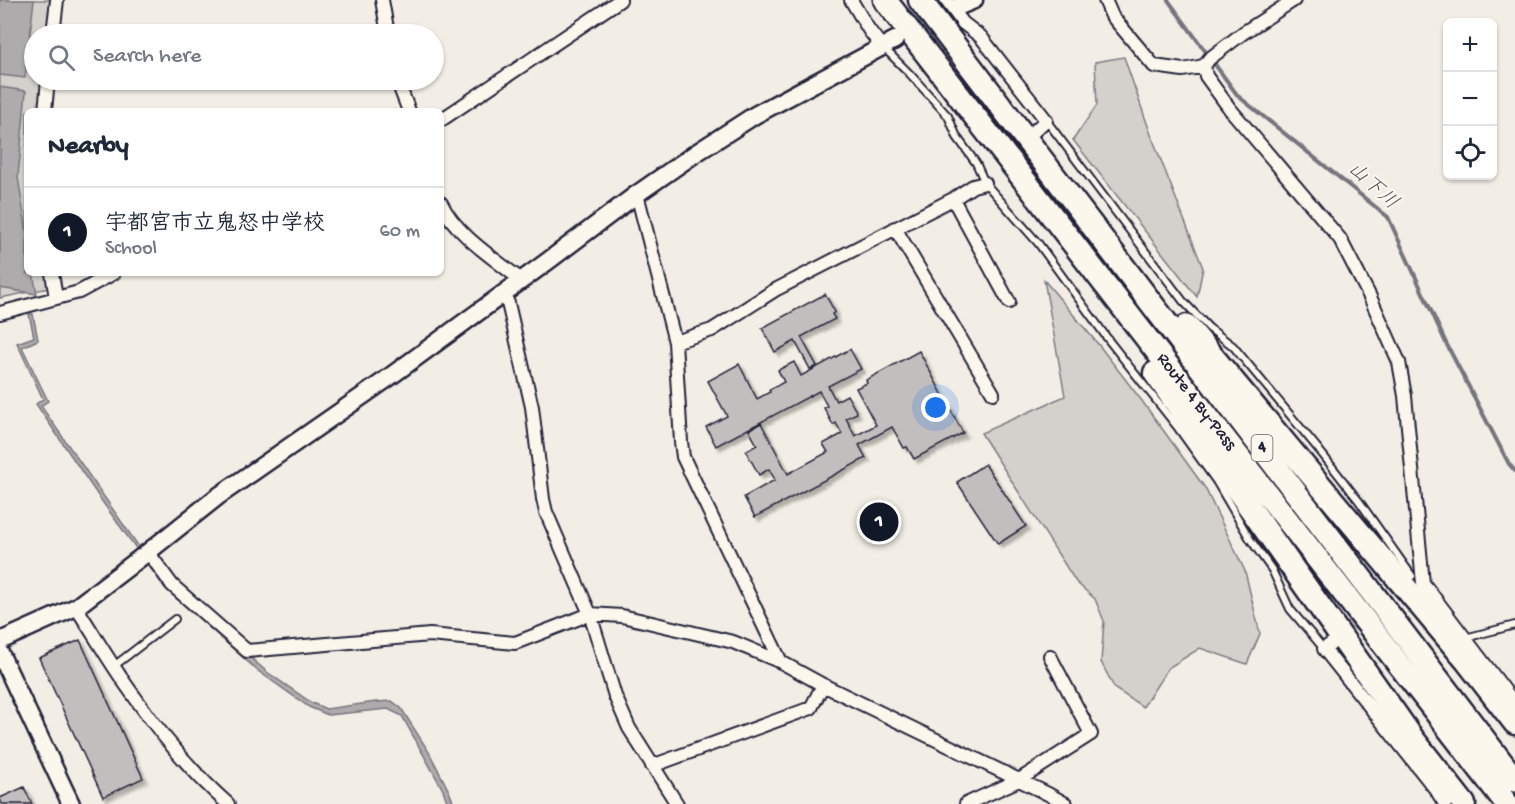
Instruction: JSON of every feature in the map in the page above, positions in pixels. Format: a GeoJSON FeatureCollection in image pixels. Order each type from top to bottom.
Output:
{"type":"FeatureCollection","features":[{"type":"Feature","properties":{"kind":"highway","name":"Route 4 By-Pass"},"geometry":{"type":"LineString","coordinates":[[885,0],[1052,216],[1490,764],[1515,780]]}},
{"type":"Feature","properties":{"kind":"highway","name":"Route 4 By-Pass"},"geometry":{"type":"LineString","coordinates":[[920,0],[1026,139],[1490,764],[1507,804]]}},
{"type":"Feature","properties":{"kind":"highway"},"geometry":{"type":"LineString","coordinates":[[1026,139],[1059,169],[1227,375],[1466,660],[1515,723]]}},
{"type":"Feature","properties":{"kind":"highway"},"geometry":{"type":"LineString","coordinates":[[1052,216],[1088,279],[1413,739],[1464,804]]}},
{"type":"Feature","properties":{"kind":"street"},"geometry":{"type":"LineString","coordinates":[[54,24],[57,0]]}},
{"type":"Feature","properties":{"kind":"street"},"geometry":{"type":"LineString","coordinates":[[382,0],[386,24]]}},
{"type":"Feature","properties":{"kind":"street"},"geometry":{"type":"LineString","coordinates":[[444,118],[620,0]]}},
{"type":"Feature","properties":{"kind":"street"},"geometry":{"type":"LineString","coordinates":[[0,641],[76,607],[217,497],[384,381],[696,153],[755,115],[889,44],[869,30],[851,0]]}},
{"type":"Feature","properties":{"kind":"street"},"geometry":{"type":"LineString","coordinates":[[974,0],[952,4],[963,23],[981,37],[1046,120],[1026,139]]}},
{"type":"Feature","properties":{"kind":"street"},"geometry":{"type":"LineString","coordinates":[[1105,0],[1112,16],[1154,66],[1184,70],[1204,66],[1209,59],[1243,33],[1294,0]]}},
{"type":"Feature","properties":{"kind":"street"},"geometry":{"type":"LineString","coordinates":[[1204,66],[1206,76],[1230,109],[1340,238],[1370,297],[1399,362],[1405,396],[1414,576],[1423,583],[1515,704]]}},
{"type":"Feature","properties":{"kind":"street"},"geometry":{"type":"LineString","coordinates":[[45,108],[47,90]]}},
{"type":"Feature","properties":{"kind":"street"},"geometry":{"type":"LineString","coordinates":[[401,90],[408,108]]}},
{"type":"Feature","properties":{"kind":"street"},"geometry":{"type":"LineString","coordinates":[[675,342],[712,330],[775,290],[953,199],[973,186],[985,183]]}},
{"type":"Feature","properties":{"kind":"street"},"geometry":{"type":"LineString","coordinates":[[637,194],[675,342],[683,457],[781,662]]}},
{"type":"Feature","properties":{"kind":"street"},"geometry":{"type":"LineString","coordinates":[[953,199],[1009,302]]}},
{"type":"Feature","properties":{"kind":"street"},"geometry":{"type":"LineString","coordinates":[[444,208],[463,233],[521,280]]}},
{"type":"Feature","properties":{"kind":"street"},"geometry":{"type":"LineString","coordinates":[[895,228],[993,393]]}},
{"type":"Feature","properties":{"kind":"street"},"geometry":{"type":"LineString","coordinates":[[52,276],[56,298]]}},
{"type":"Feature","properties":{"kind":"street"},"geometry":{"type":"LineString","coordinates":[[0,313],[79,292],[108,276]]}},
{"type":"Feature","properties":{"kind":"street"},"geometry":{"type":"LineString","coordinates":[[503,293],[532,407],[546,512],[590,614],[615,696],[629,728],[677,804]]}},
{"type":"Feature","properties":{"kind":"street"},"geometry":{"type":"LineString","coordinates":[[148,552],[172,585],[247,651],[430,635],[515,644],[590,614],[622,616],[733,642],[781,662],[823,685],[1066,804]]}},
{"type":"Feature","properties":{"kind":"street"},"geometry":{"type":"LineString","coordinates":[[76,607],[133,696],[210,788],[228,804]]}},
{"type":"Feature","properties":{"kind":"street"},"geometry":{"type":"LineString","coordinates":[[1327,646],[1445,804]]}},
{"type":"Feature","properties":{"kind":"street"},"geometry":{"type":"LineString","coordinates":[[0,652],[71,804]]}},
{"type":"Feature","properties":{"kind":"street"},"geometry":{"type":"LineString","coordinates":[[966,804],[1019,780],[1091,734],[1050,656]]}},
{"type":"Feature","properties":{"kind":"street"},"geometry":{"type":"LineString","coordinates":[[652,766],[811,708],[823,685]]}},
{"type":"Feature","properties":{"kind":"lane"},"geometry":{"type":"LineString","coordinates":[[889,44],[909,73],[948,116],[957,137],[976,164],[985,183],[1038,243],[1216,481],[1250,539],[1272,570],[1290,609],[1327,646]]}},
{"type":"Feature","properties":{"kind":"lane"},"geometry":{"type":"LineString","coordinates":[[1046,120],[1182,301],[1209,328],[1233,346],[1319,450],[1414,576]]}},
{"type":"Feature","properties":{"kind":"lane"},"geometry":{"type":"LineString","coordinates":[[114,666],[175,619]]}},
{"type":"Feature","properties":{"kind":"lane"},"geometry":{"type":"LineString","coordinates":[[1465,638],[1515,625]]}},
{"type":"Feature","properties":{"kind":"shaded area"},"geometry":{"type":"Polygon","coordinates":[[[0,0],[57,0],[54,24],[24,24],[24,90],[47,90],[45,108],[24,108],[24,276],[53,276],[54,287],[0,298],[0,0]]]}},
{"type":"Feature","properties":{"kind":"shaded area"},"geometry":{"type":"Polygon","coordinates":[[[0,0],[34,0],[31,24],[24,24],[24,78],[0,75],[0,0]]]}},
{"type":"Feature","properties":{"kind":"shaded area"},"geometry":{"type":"Polygon","coordinates":[[[1124,57],[1150,132],[1203,268],[1197,297],[1073,140],[1097,105],[1095,62],[1124,57]]]}},
{"type":"Feature","properties":{"kind":"shaded area"},"geometry":{"type":"Polygon","coordinates":[[[0,87],[26,91],[18,177],[24,215],[24,276],[34,276],[37,294],[0,288],[0,87]]]}},
{"type":"Feature","properties":{"kind":"shaded area"},"geometry":{"type":"Polygon","coordinates":[[[1044,280],[1098,344],[1205,488],[1245,571],[1260,634],[1247,664],[1200,648],[1168,668],[1143,707],[1115,689],[1101,662],[1104,621],[1095,599],[1076,582],[981,433],[1065,396],[1044,280]]]}},
{"type":"Feature","properties":{"kind":"shaded area"},"geometry":{"type":"Polygon","coordinates":[[[29,314],[33,314],[38,340],[22,347],[48,401],[41,406],[139,547],[169,586],[267,672],[312,703],[326,709],[392,701],[401,708],[429,752],[454,804],[448,804],[443,790],[402,716],[388,709],[328,715],[309,707],[258,671],[165,588],[101,500],[36,404],[43,399],[17,343],[34,337],[29,314]]]}},
{"type":"Feature","properties":{"kind":"building"},"geometry":{"type":"Polygon","coordinates":[[[825,294],[835,312],[832,314],[835,319],[801,337],[817,366],[810,369],[795,341],[775,352],[762,328],[825,294]]]}},
{"type":"Feature","properties":{"kind":"building"},"geometry":{"type":"Polygon","coordinates":[[[850,349],[861,369],[828,386],[836,401],[847,395],[857,413],[846,418],[855,436],[876,425],[856,388],[867,383],[866,380],[919,351],[963,433],[914,459],[907,447],[904,448],[892,427],[859,445],[866,458],[755,517],[744,497],[775,480],[769,469],[759,475],[746,451],[757,445],[749,430],[761,423],[788,474],[828,452],[823,444],[842,434],[836,423],[833,425],[824,408],[827,406],[819,391],[716,446],[706,427],[727,416],[708,381],[739,364],[757,399],[784,382],[778,370],[794,362],[801,376],[850,349]]]}},
{"type":"Feature","properties":{"kind":"building"},"geometry":{"type":"Polygon","coordinates":[[[985,464],[1026,526],[998,544],[957,482],[985,464]]]}},
{"type":"Feature","properties":{"kind":"building"},"geometry":{"type":"Polygon","coordinates":[[[80,640],[143,778],[103,797],[39,658],[80,640]]]}},
{"type":"Feature","properties":{"kind":"building"},"geometry":{"type":"Polygon","coordinates":[[[24,787],[32,804],[2,804],[0,798],[24,787]]]}},
{"type":"Feature","properties":{"kind":"waterway","name":"山下川"},"geometry":{"type":"LineString","coordinates":[[1168,0],[1238,96],[1388,217],[1446,343],[1509,464],[1515,471]]}},
{"type":"Feature","properties":{"kind":"tunnel"},"geometry":{"type":"LineString","coordinates":[[900,38],[957,7]]}},
{"type":"Feature","properties":{"kind":"tunnel"},"geometry":{"type":"LineString","coordinates":[[1336,639],[1405,580]]}},
{"type":"Feature","properties":{"kind":"place","name":"宇都宮市立鬼怒中学校"},"geometry":{"type":"Point","coordinates":[879,522]}}]}
